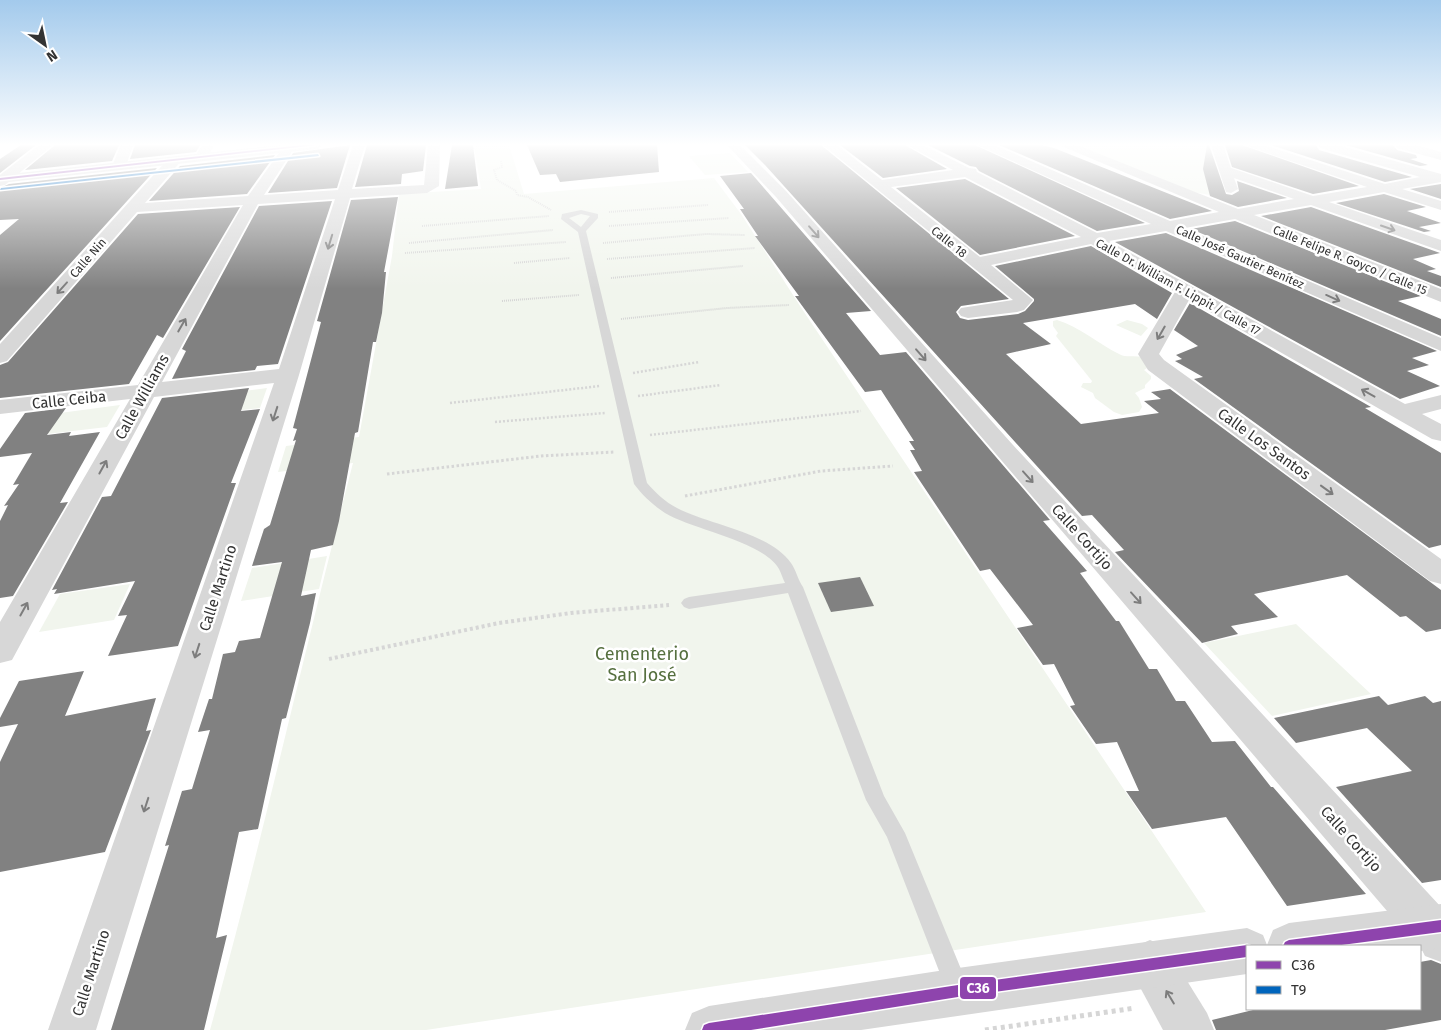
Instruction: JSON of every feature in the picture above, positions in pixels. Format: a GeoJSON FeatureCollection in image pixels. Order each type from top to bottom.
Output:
{"type":"FeatureCollection","features":[{"type":"Feature","properties":{"kind":"street","name":"Calle Nin"},"geometry":{"type":"LineString","coordinates":[[0,357],[145,193]]}},
{"type":"Feature","properties":{"kind":"street","name":"Calle Williams"},"geometry":{"type":"LineString","coordinates":[[0,651],[257,193]]}},
{"type":"Feature","properties":{"kind":"street"},"geometry":{"type":"LineString","coordinates":[[132,208],[376,193]]}},
{"type":"Feature","properties":{"kind":"street","name":"Calle Cortijo"},"geometry":{"type":"LineString","coordinates":[[780,193],[1023,472],[1438,931]]}},
{"type":"Feature","properties":{"kind":"street","name":"Calle 18"},"geometry":{"type":"LineString","coordinates":[[888,193],[974,263],[1024,300],[1017,306],[968,312]]}},
{"type":"Feature","properties":{"kind":"street","name":"Calle Dr. William F. Lippit / Calle 17"},"geometry":{"type":"LineString","coordinates":[[1009,193],[1088,234],[1093,239],[1441,434]]}},
{"type":"Feature","properties":{"kind":"street","name":"Calle José Gautier Benítez"},"geometry":{"type":"LineString","coordinates":[[1094,193],[1441,345]]}},
{"type":"Feature","properties":{"kind":"street","name":"Calle Felipe R. Goyco / Calle 15"},"geometry":{"type":"LineString","coordinates":[[1188,193],[1214,203],[1237,215],[1441,296]]}},
{"type":"Feature","properties":{"kind":"street"},"geometry":{"type":"LineString","coordinates":[[1232,193],[1237,215]]}},
{"type":"Feature","properties":{"kind":"street"},"geometry":{"type":"LineString","coordinates":[[1290,193],[1441,246]]}},
{"type":"Feature","properties":{"kind":"street"},"geometry":{"type":"LineString","coordinates":[[974,263],[1093,239],[1357,193]]}},
{"type":"Feature","properties":{"kind":"street"},"geometry":{"type":"LineString","coordinates":[[1401,193],[1441,206]]}},
{"type":"Feature","properties":{"kind":"street","name":"Calle Martino"},"geometry":{"type":"LineString","coordinates":[[72,1030],[288,375],[345,195]]}},
{"type":"Feature","properties":{"kind":"street","name":"Calle Los Santos"},"geometry":{"type":"LineString","coordinates":[[1185,291],[1148,354],[1156,364],[1441,574]]}},
{"type":"Feature","properties":{"kind":"street","name":"Calle Ceiba"},"geometry":{"type":"LineString","coordinates":[[0,408],[288,375]]}},
{"type":"Feature","properties":{"kind":"street"},"geometry":{"type":"LineString","coordinates":[[1401,412],[1441,402]]}},
{"type":"Feature","properties":{"kind":"street"},"geometry":{"type":"LineString","coordinates":[[1299,945],[1438,931]]}},
{"type":"Feature","properties":{"kind":"street"},"geometry":{"type":"LineString","coordinates":[[709,1030],[766,1025],[958,991],[1246,951]]}},
{"type":"Feature","properties":{"kind":"street"},"geometry":{"type":"LineString","coordinates":[[1150,963],[1190,1030]]}},
{"type":"Feature","properties":{"kind":"lane"},"geometry":{"type":"LineString","coordinates":[[580,236],[594,218],[591,214],[581,212],[580,236],[595,286],[641,484],[647,494],[657,502],[691,519],[752,541],[777,556],[785,565],[876,800],[896,833],[958,991]]}},
{"type":"Feature","properties":{"kind":"lane"},"geometry":{"type":"LineString","coordinates":[[690,603],[794,587]]}},
{"type":"Feature","properties":{"kind":"path"},"geometry":{"type":"LineString","coordinates":[[516,193],[517,196],[528,197],[545,208],[580,236]]}},
{"type":"Feature","properties":{"kind":"path"},"geometry":{"type":"LineString","coordinates":[[591,214],[708,205]]}},
{"type":"Feature","properties":{"kind":"path"},"geometry":{"type":"LineString","coordinates":[[422,226],[533,216],[580,236],[755,248]]}},
{"type":"Feature","properties":{"kind":"path"},"geometry":{"type":"LineString","coordinates":[[404,253],[580,236],[729,218]]}},
{"type":"Feature","properties":{"kind":"path"},"geometry":{"type":"LineString","coordinates":[[409,243],[580,236],[745,235]]}},
{"type":"Feature","properties":{"kind":"path"},"geometry":{"type":"LineString","coordinates":[[514,262],[580,236]]}},
{"type":"Feature","properties":{"kind":"path"},"geometry":{"type":"LineString","coordinates":[[502,301],[743,266]]}},
{"type":"Feature","properties":{"kind":"path"},"geometry":{"type":"LineString","coordinates":[[603,322],[727,308],[789,305]]}},
{"type":"Feature","properties":{"kind":"path"},"geometry":{"type":"LineString","coordinates":[[495,422],[619,392],[699,362]]}},
{"type":"Feature","properties":{"kind":"path"},"geometry":{"type":"LineString","coordinates":[[450,403],[721,385]]}},
{"type":"Feature","properties":{"kind":"path"},"geometry":{"type":"LineString","coordinates":[[387,474],[426,471],[541,456],[861,411]]}},
{"type":"Feature","properties":{"kind":"path"},"geometry":{"type":"LineString","coordinates":[[657,502],[773,478],[821,471],[893,466]]}},
{"type":"Feature","properties":{"kind":"path"},"geometry":{"type":"LineString","coordinates":[[329,659],[499,623],[571,613],[690,603]]}},
{"type":"Feature","properties":{"kind":"path"},"geometry":{"type":"LineString","coordinates":[[985,1030],[1136,1008],[1141,1009]]}},
{"type":"Feature","properties":{"kind":"green space","name":"Cementerio San José"},"geometry":{"type":"Polygon","coordinates":[[[725,193],[1206,912],[426,1030],[210,1030],[353,463],[278,472],[286,446],[359,437],[392,256],[399,194],[725,193]]]}},
{"type":"Feature","properties":{"kind":"green space"},"geometry":{"type":"Polygon","coordinates":[[[1057,320],[1122,355],[1142,357],[1147,368],[1144,370],[1151,376],[1151,379],[1145,385],[1145,388],[1135,393],[1142,407],[1139,412],[1122,415],[1114,412],[1095,398],[1093,393],[1081,387],[1083,383],[1091,383],[1092,381],[1056,336],[1058,333],[1053,326],[1053,321],[1057,320]]]}},
{"type":"Feature","properties":{"kind":"green space"},"geometry":{"type":"Polygon","coordinates":[[[1127,320],[1142,324],[1148,328],[1141,336],[1116,325],[1127,320]]]}},
{"type":"Feature","properties":{"kind":"green space"},"geometry":{"type":"Polygon","coordinates":[[[267,388],[260,408],[232,411],[219,394],[267,388]]]}},
{"type":"Feature","properties":{"kind":"green space"},"geometry":{"type":"Polygon","coordinates":[[[120,405],[107,427],[47,434],[60,413],[120,405]]]}},
{"type":"Feature","properties":{"kind":"green space"},"geometry":{"type":"Polygon","coordinates":[[[327,556],[319,589],[241,601],[252,568],[327,556]]]}},
{"type":"Feature","properties":{"kind":"green space"},"geometry":{"type":"Polygon","coordinates":[[[130,584],[114,620],[39,632],[60,594],[130,584]]]}},
{"type":"Feature","properties":{"kind":"green space"},"geometry":{"type":"Polygon","coordinates":[[[1296,624],[1371,694],[1272,716],[1204,643],[1296,624]]]}},
{"type":"Feature","properties":{"kind":"building"},"geometry":{"type":"Polygon","coordinates":[[[0,193],[134,193],[0,341],[0,235],[19,219],[0,220],[0,193]]]}},
{"type":"Feature","properties":{"kind":"building"},"geometry":{"type":"Polygon","coordinates":[[[156,193],[248,193],[247,194],[149,201],[156,193]]]}},
{"type":"Feature","properties":{"kind":"building"},"geometry":{"type":"Polygon","coordinates":[[[732,193],[768,193],[871,311],[846,313],[880,355],[906,352],[1050,520],[1043,521],[1087,571],[1080,573],[1116,621],[1119,621],[1149,669],[1157,669],[1176,701],[1185,701],[1212,742],[1235,741],[1271,787],[1366,894],[1287,906],[1226,817],[1152,829],[1126,791],[1139,791],[1117,742],[1096,744],[1070,706],[1075,705],[1054,664],[1043,665],[1017,628],[1033,625],[990,569],[980,571],[914,472],[922,471],[910,450],[915,450],[909,441],[914,441],[881,390],[865,392],[795,296],[799,296],[755,236],[758,236],[740,209],[744,209],[732,193]]]}},
{"type":"Feature","properties":{"kind":"building"},"geometry":{"type":"Polygon","coordinates":[[[790,193],[880,193],[1009,299],[961,306],[956,312],[960,318],[968,320],[1018,314],[1025,311],[1034,301],[995,266],[1091,246],[1172,293],[1157,319],[1135,304],[1023,323],[1051,344],[1006,354],[1081,424],[1159,413],[1144,401],[1161,399],[1151,392],[1170,389],[1441,590],[1441,629],[1426,632],[1406,616],[1400,617],[1347,575],[1254,594],[1278,617],[1231,626],[1238,634],[1202,643],[1115,552],[1124,550],[1092,515],[1082,516],[790,193]]]}},
{"type":"Feature","properties":{"kind":"building"},"geometry":{"type":"Polygon","coordinates":[[[902,193],[992,193],[1075,236],[980,255],[902,193]]]}},
{"type":"Feature","properties":{"kind":"building"},"geometry":{"type":"Polygon","coordinates":[[[1022,193],[1080,193],[1145,223],[1097,231],[1022,193]]]}},
{"type":"Feature","properties":{"kind":"building"},"geometry":{"type":"Polygon","coordinates":[[[1110,193],[1167,193],[1212,211],[1170,219],[1110,193]]]}},
{"type":"Feature","properties":{"kind":"building"},"geometry":{"type":"Polygon","coordinates":[[[1209,193],[1232,195],[1235,193],[1272,193],[1287,198],[1238,207],[1210,196],[1209,193]]]}},
{"type":"Feature","properties":{"kind":"building"},"geometry":{"type":"Polygon","coordinates":[[[1423,193],[1441,193],[1441,199],[1423,193]]]}},
{"type":"Feature","properties":{"kind":"building"},"geometry":{"type":"Polygon","coordinates":[[[1384,194],[1426,207],[1407,211],[1441,223],[1419,227],[1431,231],[1424,232],[1336,203],[1384,194]]]}},
{"type":"Feature","properties":{"kind":"building"},"geometry":{"type":"Polygon","coordinates":[[[398,197],[384,272],[386,272],[382,313],[376,342],[373,342],[358,432],[355,433],[339,521],[333,545],[311,550],[301,596],[316,593],[310,623],[286,718],[282,719],[258,829],[239,832],[216,938],[227,935],[204,1030],[111,1030],[169,845],[165,846],[182,791],[192,789],[210,730],[198,732],[209,699],[212,699],[223,654],[235,652],[239,641],[260,638],[282,562],[252,566],[264,529],[270,525],[296,440],[293,441],[297,429],[293,428],[321,322],[317,321],[351,200],[398,197]]]}},
{"type":"Feature","properties":{"kind":"building"},"geometry":{"type":"Polygon","coordinates":[[[332,201],[278,364],[257,366],[255,370],[172,379],[186,351],[182,349],[259,206],[332,201]]]}},
{"type":"Feature","properties":{"kind":"building"},"geometry":{"type":"Polygon","coordinates":[[[240,207],[163,338],[157,335],[129,384],[0,398],[0,365],[8,362],[138,214],[240,207]]]}},
{"type":"Feature","properties":{"kind":"building"},"geometry":{"type":"Polygon","coordinates":[[[1311,207],[1440,253],[1413,259],[1436,269],[1427,271],[1441,276],[1441,287],[1261,216],[1311,207]]]}},
{"type":"Feature","properties":{"kind":"building"},"geometry":{"type":"Polygon","coordinates":[[[1235,221],[1421,296],[1398,301],[1441,319],[1441,336],[1191,229],[1235,221]]]}},
{"type":"Feature","properties":{"kind":"building"},"geometry":{"type":"Polygon","coordinates":[[[1166,233],[1437,351],[1412,358],[1429,365],[1407,371],[1440,386],[1400,399],[1115,242],[1166,233]]]}},
{"type":"Feature","properties":{"kind":"building"},"geometry":{"type":"Polygon","coordinates":[[[1190,303],[1371,407],[1365,408],[1441,453],[1441,545],[1429,548],[1194,379],[1203,377],[1175,361],[1182,359],[1176,355],[1198,346],[1174,330],[1190,303]]]}},
{"type":"Feature","properties":{"kind":"building"},"geometry":{"type":"Polygon","coordinates":[[[249,388],[241,411],[260,409],[231,483],[236,483],[178,646],[108,656],[127,615],[118,616],[135,581],[54,594],[57,589],[52,590],[102,497],[111,496],[162,398],[249,388]]]}},
{"type":"Feature","properties":{"kind":"building"},"geometry":{"type":"Polygon","coordinates":[[[66,408],[47,435],[71,432],[69,436],[100,432],[60,503],[68,502],[13,596],[0,598],[0,521],[8,505],[4,506],[19,484],[13,485],[32,453],[0,457],[0,449],[25,413],[66,408]]]}},
{"type":"Feature","properties":{"kind":"building"},"geometry":{"type":"Polygon","coordinates":[[[860,577],[874,606],[831,612],[818,583],[860,577]]]}},
{"type":"Feature","properties":{"kind":"building"},"geometry":{"type":"Polygon","coordinates":[[[84,671],[65,716],[156,698],[146,731],[151,730],[105,852],[0,872],[0,762],[18,724],[0,727],[0,718],[19,681],[84,671]]]}},
{"type":"Feature","properties":{"kind":"building"},"geometry":{"type":"Polygon","coordinates":[[[1379,696],[1388,705],[1425,696],[1433,703],[1441,701],[1441,880],[1422,883],[1336,787],[1412,771],[1367,728],[1296,743],[1274,718],[1379,696]]]}},
{"type":"Feature","properties":{"kind":"building"},"geometry":{"type":"Polygon","coordinates":[[[1431,960],[1441,964],[1441,1020],[1385,1030],[1216,1030],[1212,1020],[1253,1010],[1421,1010],[1421,962],[1431,960]]]}},
{"type":"Feature","properties":{"kind":"transit line","name":"C36"},"geometry":{"type":"LineString","coordinates":[[1297,945],[1441,926]]}},
{"type":"Feature","properties":{"kind":"transit line","name":"C36"},"geometry":{"type":"LineString","coordinates":[[709,1030],[958,991],[1246,951]]}}]}
